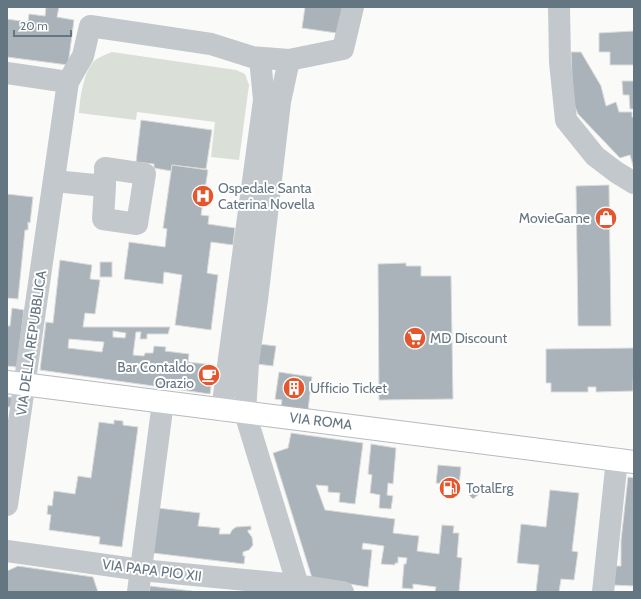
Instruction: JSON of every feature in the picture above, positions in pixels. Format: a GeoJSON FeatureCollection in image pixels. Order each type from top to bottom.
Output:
{"type":"FeatureCollection","features":[{"type":"Feature","properties":{"kind":"main road","name":"VIA ROMA"},"geometry":{"type":"LineString","coordinates":[[16,383],[625,461]]}},
{"type":"Feature","properties":{"kind":"street"},"geometry":{"type":"LineString","coordinates":[[7,73],[68,82],[83,56],[91,16],[211,44],[252,58],[289,60],[344,49],[353,7]]}},
{"type":"Feature","properties":{"kind":"street"},"geometry":{"type":"LineString","coordinates":[[559,7],[560,62],[566,120],[595,156],[616,172],[634,183]]}},
{"type":"Feature","properties":{"kind":"street"},"geometry":{"type":"LineString","coordinates":[[260,58],[264,100],[236,384],[298,589]]}},
{"type":"Feature","properties":{"kind":"street"},"geometry":{"type":"LineString","coordinates":[[222,410],[236,384],[272,179],[280,102],[289,60]]}},
{"type":"Feature","properties":{"kind":"street","name":"VIA DELLA REPUBBLICA"},"geometry":{"type":"LineString","coordinates":[[7,505],[16,383],[54,181],[68,82]]}},
{"type":"Feature","properties":{"kind":"street"},"geometry":{"type":"LineString","coordinates":[[54,181],[105,186]]}},
{"type":"Feature","properties":{"kind":"street"},"geometry":{"type":"LineString","coordinates":[[138,592],[163,402]]}},
{"type":"Feature","properties":{"kind":"street"},"geometry":{"type":"LineString","coordinates":[[604,592],[625,461]]}},
{"type":"Feature","properties":{"kind":"street","name":"VIA PAPA PIO XII"},"geometry":{"type":"LineString","coordinates":[[7,551],[141,570],[298,589],[343,592]]}},
{"type":"Feature","properties":{"kind":"shaded area"},"geometry":{"type":"Polygon","coordinates":[[[112,52],[236,70],[245,74],[249,85],[239,160],[211,157],[215,122],[137,112],[136,120],[79,113],[80,99],[89,69],[97,59],[112,52]]]}},
{"type":"Feature","properties":{"kind":"building"},"geometry":{"type":"Polygon","coordinates":[[[46,7],[59,7],[57,17],[74,20],[68,65],[7,57],[7,19],[28,22],[29,14],[45,16],[46,7]]]}},
{"type":"Feature","properties":{"kind":"building"},"geometry":{"type":"Polygon","coordinates":[[[305,7],[347,7],[343,34],[302,28],[305,7]]]}},
{"type":"Feature","properties":{"kind":"building"},"geometry":{"type":"Polygon","coordinates":[[[634,31],[634,65],[610,65],[610,52],[599,52],[599,33],[634,31]]]}},
{"type":"Feature","properties":{"kind":"building"},"geometry":{"type":"Polygon","coordinates":[[[571,52],[581,52],[601,86],[606,106],[616,102],[619,112],[632,112],[632,117],[634,117],[634,169],[630,155],[620,158],[578,114],[573,102],[571,52]]]}},
{"type":"Feature","properties":{"kind":"building"},"geometry":{"type":"Polygon","coordinates":[[[622,81],[634,81],[634,109],[630,109],[629,95],[623,95],[622,81]]]}},
{"type":"Feature","properties":{"kind":"building"},"geometry":{"type":"Polygon","coordinates":[[[141,120],[212,130],[206,169],[172,165],[171,171],[154,168],[154,164],[136,162],[141,120]]]}},
{"type":"Feature","properties":{"kind":"building"},"geometry":{"type":"Polygon","coordinates":[[[172,165],[208,170],[201,215],[209,216],[208,224],[235,228],[233,245],[211,242],[207,273],[218,275],[211,330],[175,325],[182,275],[164,272],[163,284],[124,279],[129,242],[165,247],[167,229],[163,228],[172,165]]]}},
{"type":"Feature","properties":{"kind":"building"},"geometry":{"type":"Polygon","coordinates":[[[609,185],[611,326],[578,326],[576,186],[609,185]]]}},
{"type":"Feature","properties":{"kind":"building"},"geometry":{"type":"Polygon","coordinates":[[[7,194],[33,197],[30,223],[28,222],[28,230],[25,230],[18,299],[7,298],[7,194]]]}},
{"type":"Feature","properties":{"kind":"building"},"geometry":{"type":"Polygon","coordinates":[[[60,260],[92,265],[90,279],[100,280],[95,314],[85,313],[83,327],[170,327],[168,334],[147,334],[147,339],[140,339],[141,332],[136,332],[133,355],[144,356],[145,353],[153,353],[154,346],[166,347],[165,351],[189,354],[188,362],[214,365],[210,394],[40,370],[46,322],[53,323],[60,260]],[[113,331],[113,337],[125,338],[126,333],[113,331]],[[69,339],[68,348],[102,352],[104,342],[69,339]]]}},
{"type":"Feature","properties":{"kind":"building"},"geometry":{"type":"Polygon","coordinates":[[[100,262],[112,262],[112,277],[100,277],[100,262]]]}},
{"type":"Feature","properties":{"kind":"building","name":"MD Discount"},"geometry":{"type":"Polygon","coordinates":[[[406,263],[406,266],[421,266],[421,276],[451,276],[453,399],[379,400],[378,264],[406,263]]]}},
{"type":"Feature","properties":{"kind":"building"},"geometry":{"type":"Polygon","coordinates":[[[12,308],[24,310],[17,367],[7,366],[7,326],[10,326],[12,308]]]}},
{"type":"Feature","properties":{"kind":"building"},"geometry":{"type":"Polygon","coordinates":[[[259,344],[276,346],[273,366],[257,364],[259,344]]]}},
{"type":"Feature","properties":{"kind":"building"},"geometry":{"type":"Polygon","coordinates":[[[634,348],[633,391],[596,392],[596,387],[588,387],[588,392],[551,392],[551,383],[546,383],[546,349],[634,348]]]}},
{"type":"Feature","properties":{"kind":"building","name":"Ufficio Ticket"},"geometry":{"type":"Polygon","coordinates":[[[279,372],[312,377],[308,410],[281,406],[282,400],[275,399],[279,372]]]}},
{"type":"Feature","properties":{"kind":"building"},"geometry":{"type":"Polygon","coordinates":[[[7,397],[12,397],[11,407],[7,407],[7,397]]]}},
{"type":"Feature","properties":{"kind":"building"},"geometry":{"type":"Polygon","coordinates":[[[114,420],[123,421],[123,425],[138,427],[122,547],[99,544],[100,537],[49,530],[51,515],[47,514],[48,505],[52,506],[54,491],[75,494],[78,476],[91,478],[99,422],[114,424],[114,420]]]}},
{"type":"Feature","properties":{"kind":"building"},"geometry":{"type":"Polygon","coordinates":[[[291,433],[363,443],[355,504],[339,502],[340,493],[328,492],[328,486],[316,485],[325,510],[395,519],[393,533],[419,536],[417,551],[439,554],[442,525],[454,526],[453,533],[459,533],[457,557],[462,558],[459,592],[435,592],[436,587],[413,584],[413,589],[402,588],[404,564],[406,564],[407,558],[398,557],[398,563],[395,563],[395,565],[381,564],[384,546],[363,543],[362,549],[372,550],[368,587],[312,578],[273,453],[288,448],[291,433]]]}},
{"type":"Feature","properties":{"kind":"building"},"geometry":{"type":"Polygon","coordinates":[[[371,444],[396,448],[393,484],[388,483],[387,495],[393,496],[391,509],[379,508],[380,495],[370,493],[372,475],[368,474],[371,444]]]}},
{"type":"Feature","properties":{"kind":"building"},"geometry":{"type":"Polygon","coordinates":[[[438,465],[461,467],[459,486],[436,483],[438,465]]]}},
{"type":"Feature","properties":{"kind":"building"},"geometry":{"type":"Polygon","coordinates":[[[628,477],[634,478],[634,586],[613,585],[614,566],[621,566],[621,541],[628,477]]]}},
{"type":"Feature","properties":{"kind":"building"},"geometry":{"type":"Polygon","coordinates":[[[480,484],[485,489],[473,499],[468,494],[480,484]]]}},
{"type":"Feature","properties":{"kind":"building"},"geometry":{"type":"Polygon","coordinates":[[[550,490],[579,493],[572,551],[578,552],[574,580],[561,579],[559,592],[536,592],[539,565],[517,563],[521,524],[546,527],[550,490]]]}},
{"type":"Feature","properties":{"kind":"building"},"geometry":{"type":"Polygon","coordinates":[[[158,508],[200,513],[198,526],[220,528],[219,534],[230,534],[236,527],[251,526],[251,530],[248,530],[248,532],[252,537],[253,545],[249,550],[243,552],[243,556],[245,556],[244,564],[153,553],[158,508]]]}},
{"type":"Feature","properties":{"kind":"building"},"geometry":{"type":"Polygon","coordinates":[[[18,566],[93,577],[98,592],[7,592],[7,571],[18,566]]]}},
{"type":"Feature","properties":{"kind":"building"},"geometry":{"type":"Polygon","coordinates":[[[150,586],[192,591],[149,592],[150,586]]]}},
{"type":"Feature","properties":{"kind":"place","name":"Ospedale Santa Caterina Novella"},"geometry":{"type":"Point","coordinates":[203,196]}},
{"type":"Feature","properties":{"kind":"place","name":"MovieGame"},"geometry":{"type":"Point","coordinates":[606,218]}},
{"type":"Feature","properties":{"kind":"place","name":"MD Discount"},"geometry":{"type":"Point","coordinates":[415,338]}},
{"type":"Feature","properties":{"kind":"place","name":"Bar Contaldo Orazio"},"geometry":{"type":"Point","coordinates":[209,375]}},
{"type":"Feature","properties":{"kind":"place","name":"Ufficio Ticket"},"geometry":{"type":"Point","coordinates":[294,388]}},
{"type":"Feature","properties":{"kind":"place","name":"TotalErg"},"geometry":{"type":"Point","coordinates":[450,488]}}]}
